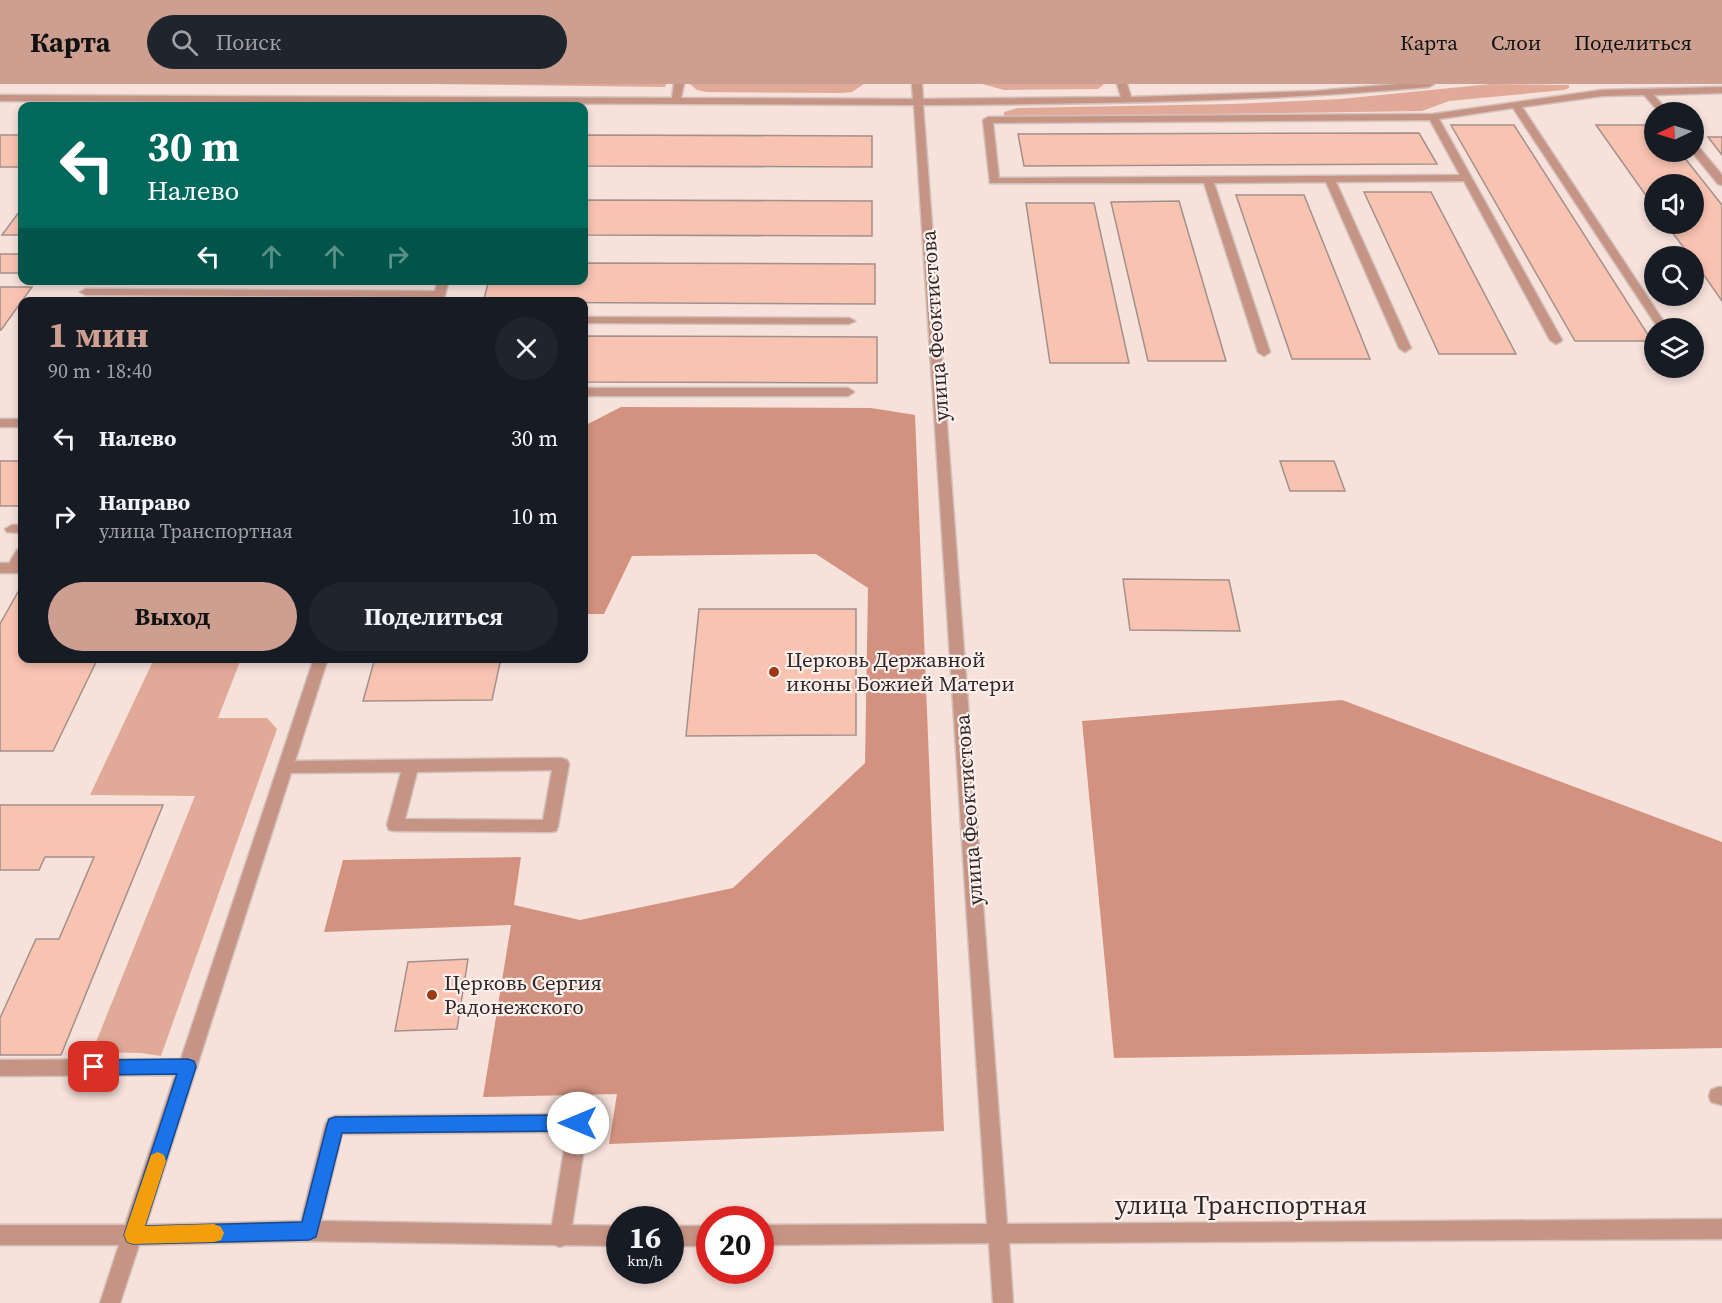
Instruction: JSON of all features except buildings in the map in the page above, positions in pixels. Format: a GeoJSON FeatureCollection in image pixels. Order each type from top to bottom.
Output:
{"type":"FeatureCollection","features":[{"type":"Feature","properties":{"kind":"street"},"geometry":{"type":"LineString","coordinates":[[676,101],[679,84]]}},
{"type":"Feature","properties":{"kind":"street","name":"улица Феоктистова"},"geometry":{"type":"LineString","coordinates":[[917,84],[1003,1303]]}},
{"type":"Feature","properties":{"kind":"street"},"geometry":{"type":"LineString","coordinates":[[1122,84],[1127,101]]}},
{"type":"Feature","properties":{"kind":"street"},"geometry":{"type":"LineString","coordinates":[[588,102],[1127,101],[1315,94],[1429,84]]}},
{"type":"Feature","properties":{"kind":"street"},"geometry":{"type":"LineString","coordinates":[[1591,84],[1602,93]]}},
{"type":"Feature","properties":{"kind":"street"},"geometry":{"type":"LineString","coordinates":[[290,99],[298,86]]}},
{"type":"Feature","properties":{"kind":"street"},"geometry":{"type":"LineString","coordinates":[[1467,178],[994,181],[988,120],[1433,117],[1602,93],[1722,90]]}},
{"type":"Feature","properties":{"kind":"street"},"geometry":{"type":"LineString","coordinates":[[1647,92],[1656,102]]}},
{"type":"Feature","properties":{"kind":"street"},"geometry":{"type":"LineString","coordinates":[[0,98],[449,102]]}},
{"type":"Feature","properties":{"kind":"street"},"geometry":{"type":"LineString","coordinates":[[1516,105],[1656,318]]}},
{"type":"Feature","properties":{"kind":"street"},"geometry":{"type":"LineString","coordinates":[[1433,117],[1556,340]]}},
{"type":"Feature","properties":{"kind":"street"},"geometry":{"type":"LineString","coordinates":[[1704,160],[1722,182]]}},
{"type":"Feature","properties":{"kind":"street"},"geometry":{"type":"LineString","coordinates":[[1330,179],[1405,348]]}},
{"type":"Feature","properties":{"kind":"street"},"geometry":{"type":"LineString","coordinates":[[1208,180],[1264,352]]}},
{"type":"Feature","properties":{"kind":"street"},"geometry":{"type":"LineString","coordinates":[[86,292],[379,297]]}},
{"type":"Feature","properties":{"kind":"street"},"geometry":{"type":"LineString","coordinates":[[588,320],[849,321]]}},
{"type":"Feature","properties":{"kind":"street"},"geometry":{"type":"LineString","coordinates":[[588,392],[848,392]]}},
{"type":"Feature","properties":{"kind":"street"},"geometry":{"type":"LineString","coordinates":[[0,423],[18,423]]}},
{"type":"Feature","properties":{"kind":"street"},"geometry":{"type":"LineString","coordinates":[[110,1303],[319,663]]}},
{"type":"Feature","properties":{"kind":"street"},"geometry":{"type":"LineString","coordinates":[[285,767],[411,764],[561,764],[550,826],[395,825],[411,764]]}},
{"type":"Feature","properties":{"kind":"street"},"geometry":{"type":"LineString","coordinates":[[0,1068],[188,1067]]}},
{"type":"Feature","properties":{"kind":"street"},"geometry":{"type":"LineString","coordinates":[[309,1231],[335,1125],[578,1123],[560,1237]]}},
{"type":"Feature","properties":{"kind":"street","name":"улица Транспортная"},"geometry":{"type":"LineString","coordinates":[[774,1235],[1722,1229]]}},
{"type":"Feature","properties":{"kind":"street"},"geometry":{"type":"LineString","coordinates":[[0,1235],[309,1231],[606,1236]]}},
{"type":"Feature","properties":{"kind":"shaded area"},"geometry":{"type":"Polygon","coordinates":[[[433,84],[666,84],[665,87],[433,84]]]}},
{"type":"Feature","properties":{"kind":"shaded area"},"geometry":{"type":"Polygon","coordinates":[[[690,84],[864,84],[852,92],[842,93],[706,92],[697,90],[690,84]]]}},
{"type":"Feature","properties":{"kind":"shaded area"},"geometry":{"type":"Polygon","coordinates":[[[982,84],[1104,84],[1098,89],[1004,90],[982,84]]]}},
{"type":"Feature","properties":{"kind":"shaded area"},"geometry":{"type":"Polygon","coordinates":[[[1491,84],[1569,85],[1569,88],[1449,101],[1422,111],[1004,117],[1004,112],[1018,108],[1232,104],[1341,99],[1491,84]]]}},
{"type":"Feature","properties":{"kind":"shaded area"},"geometry":{"type":"Polygon","coordinates":[[[621,407],[871,408],[915,415],[944,1131],[609,1144],[617,1094],[483,1097],[511,925],[324,932],[343,860],[521,857],[514,905],[580,920],[733,888],[865,763],[868,588],[816,554],[632,556],[604,614],[588,614],[588,424],[621,407]]]}},
{"type":"Feature","properties":{"kind":"shaded area"},"geometry":{"type":"Polygon","coordinates":[[[152,663],[239,663],[218,718],[267,718],[277,729],[161,1056],[141,1053],[92,1052],[195,796],[90,795],[152,663]]]}},
{"type":"Feature","properties":{"kind":"shaded area"},"geometry":{"type":"Polygon","coordinates":[[[1342,700],[1722,842],[1722,1048],[1114,1058],[1082,721],[1342,700]]]}},
{"type":"Feature","properties":{"kind":"slow traffic"},"geometry":{"type":"LineString","coordinates":[[158,1161],[133,1235],[214,1233]]}},
{"type":"Feature","properties":{"kind":"place","name":"Церковь Державной иконы Божией Матери"},"geometry":{"type":"Point","coordinates":[774,672]}},
{"type":"Feature","properties":{"kind":"place","name":"Церковь Сергия Радонежского"},"geometry":{"type":"Point","coordinates":[432,995]}},
{"type":"Feature","properties":{"kind":"route"},"geometry":{"type":"LineString","coordinates":[[94,1067],[188,1067],[133,1235],[309,1231],[335,1125],[578,1123]]}}]}
